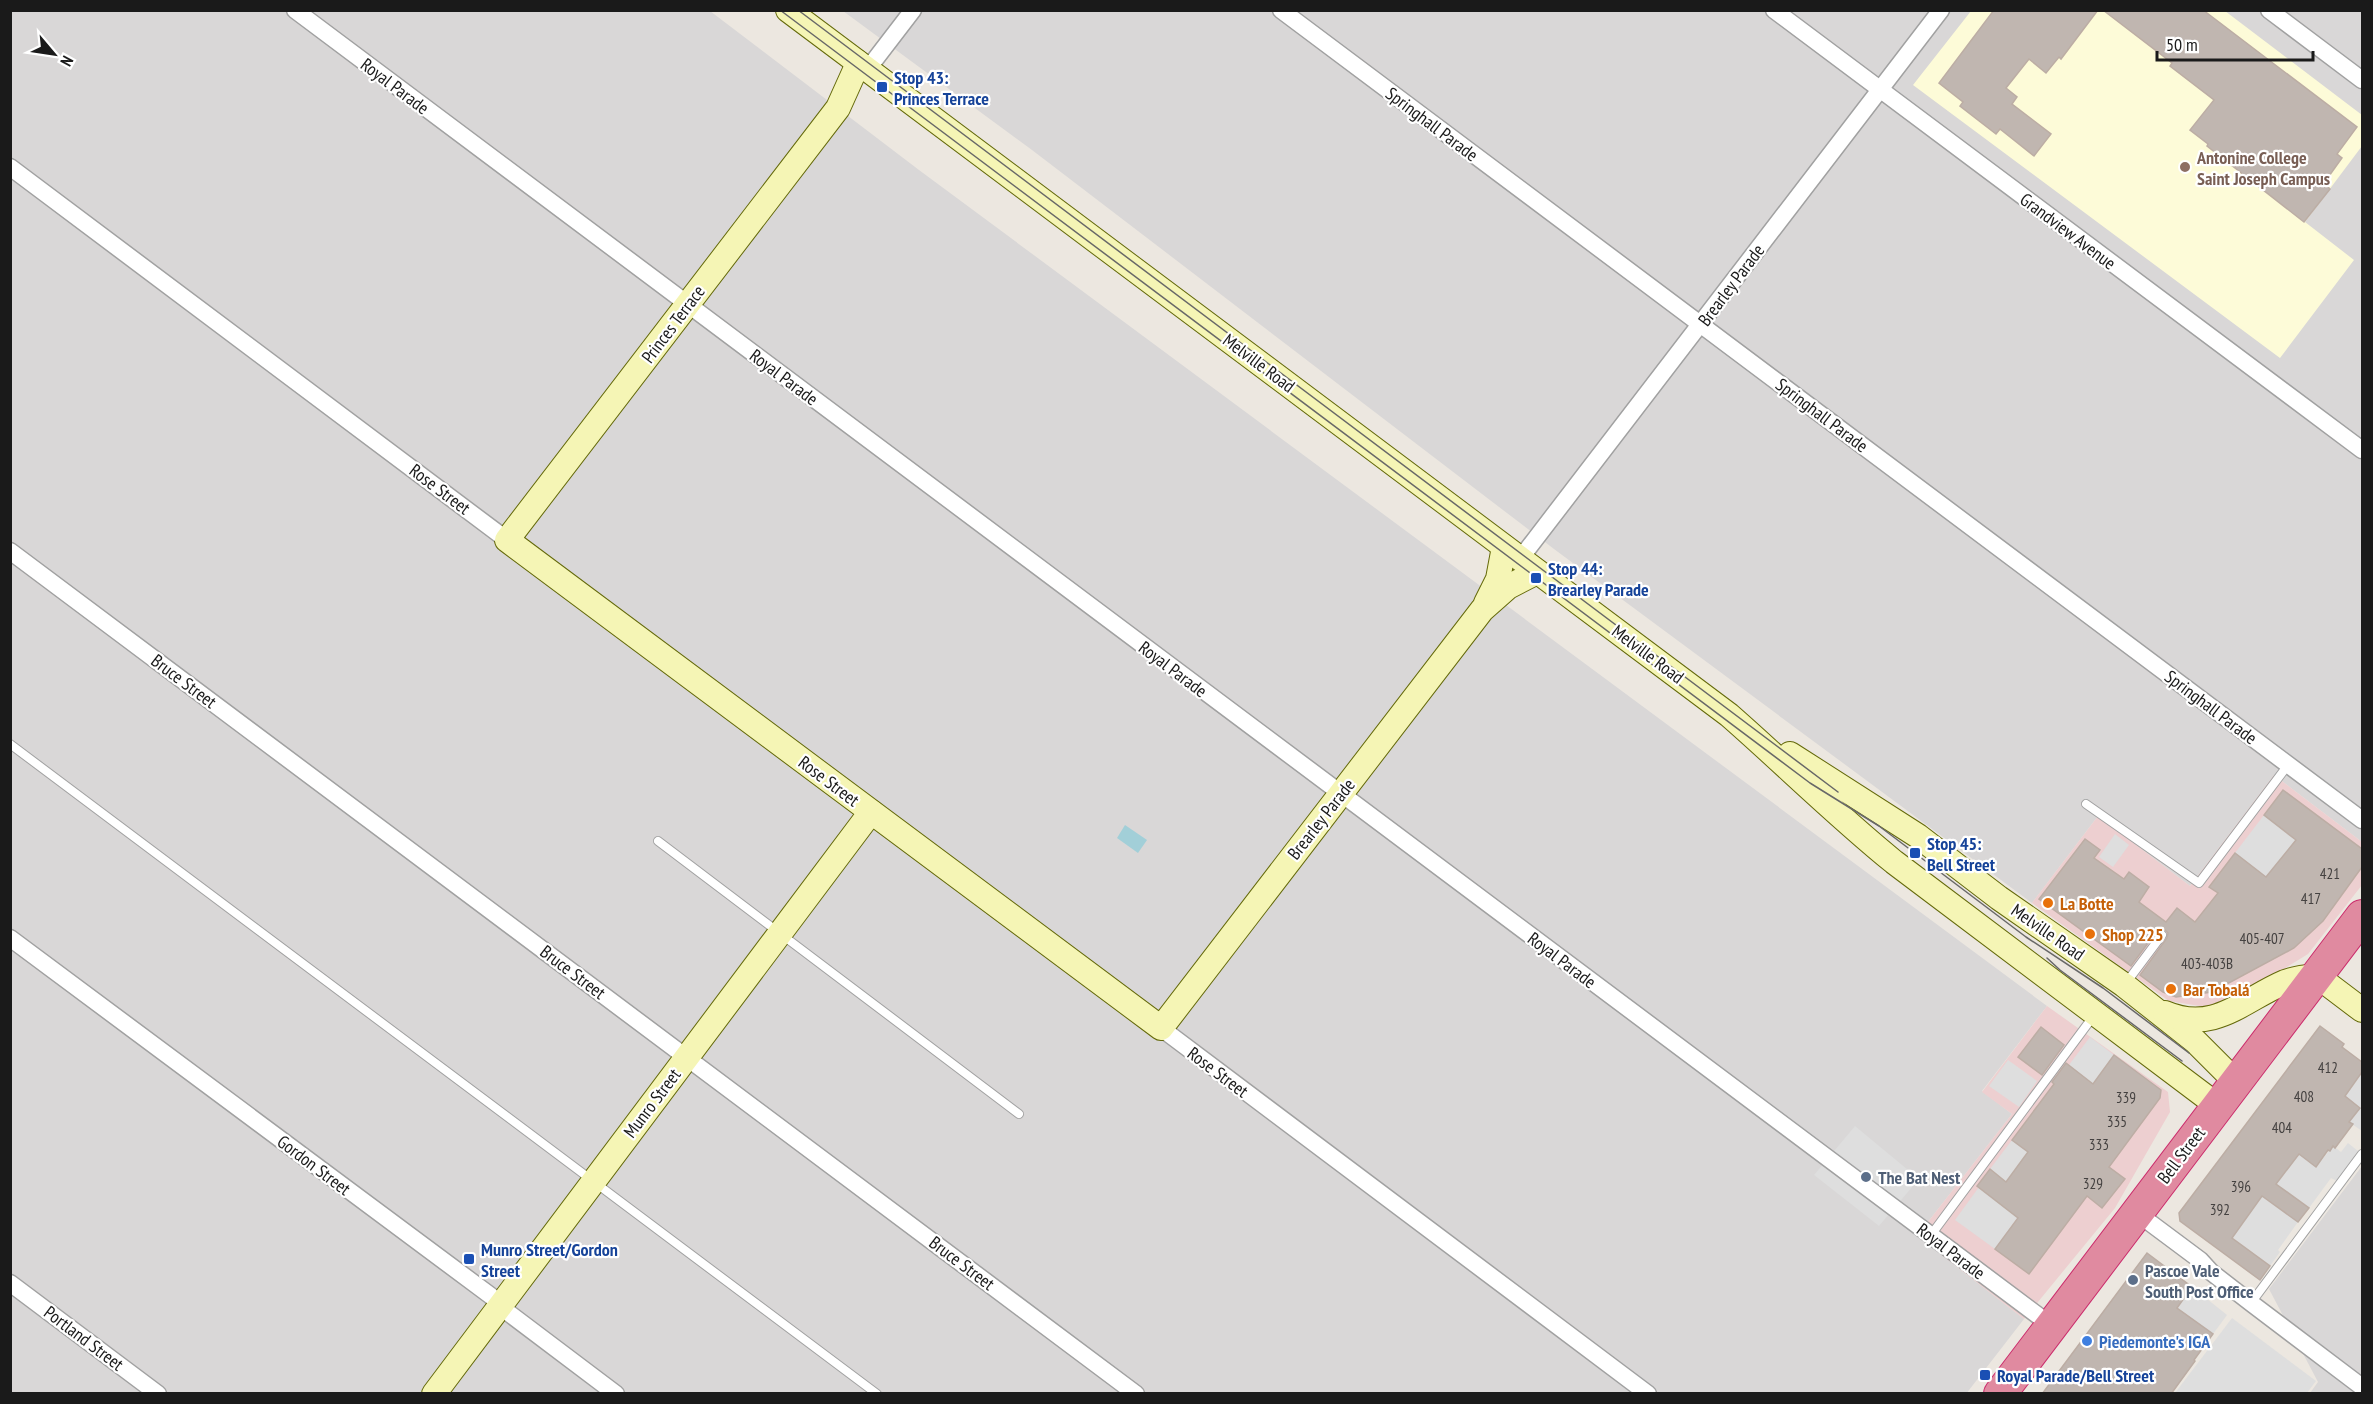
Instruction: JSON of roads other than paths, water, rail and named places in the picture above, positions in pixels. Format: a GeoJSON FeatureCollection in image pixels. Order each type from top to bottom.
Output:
{"type":"FeatureCollection","features":[{"type":"Feature","properties":{"kind":"highway","name":"Bell Street"},"geometry":{"type":"LineString","coordinates":[[2000,1394],[2362,916]]}},
{"type":"Feature","properties":{"kind":"street","name":"Royal Parade"},"geometry":{"type":"LineString","coordinates":[[295,10],[2052,1326]]}},
{"type":"Feature","properties":{"kind":"street","name":"Melville Road"},"geometry":{"type":"LineString","coordinates":[[788,10],[1729,716],[1788,766],[1853,829],[2096,1012],[2227,1094]]}},
{"type":"Feature","properties":{"kind":"street","name":"Princes Terrace"},"geometry":{"type":"LineString","coordinates":[[507,540],[913,10]]}},
{"type":"Feature","properties":{"kind":"street","name":"Springhall Parade"},"geometry":{"type":"LineString","coordinates":[[1281,10],[2362,820]]}},
{"type":"Feature","properties":{"kind":"street","name":"Grandview Avenue"},"geometry":{"type":"LineString","coordinates":[[1774,10],[2362,450]]}},
{"type":"Feature","properties":{"kind":"street","name":"Brearley Parade"},"geometry":{"type":"LineString","coordinates":[[1161,1028],[1482,610],[1498,579],[1520,559],[1941,10]]}},
{"type":"Feature","properties":{"kind":"street"},"geometry":{"type":"LineString","coordinates":[[2269,10],[2362,81]]}},
{"type":"Feature","properties":{"kind":"street","name":"Rose Street"},"geometry":{"type":"LineString","coordinates":[[10,167],[1648,1394]]}},
{"type":"Feature","properties":{"kind":"street","name":"Bruce Street"},"geometry":{"type":"LineString","coordinates":[[10,550],[1136,1394]]}},
{"type":"Feature","properties":{"kind":"street","name":"Brearley Parade"},"geometry":{"type":"LineString","coordinates":[[1482,610],[1508,587],[1520,559]]}},
{"type":"Feature","properties":{"kind":"street","name":"Melville Road"},"geometry":{"type":"LineString","coordinates":[[1729,716],[1918,836],[1999,898],[2155,1008],[2195,1041],[2227,1094]]}},
{"type":"Feature","properties":{"kind":"street","name":"Munro Street"},"geometry":{"type":"LineString","coordinates":[[434,1394],[871,812]]}},
{"type":"Feature","properties":{"kind":"street","name":"Gordon Street"},"geometry":{"type":"LineString","coordinates":[[10,938],[616,1394]]}},
{"type":"Feature","properties":{"kind":"street"},"geometry":{"type":"LineString","coordinates":[[2155,1008],[2192,1021],[2214,1018],[2284,982],[2317,976],[2362,1010]]}},
{"type":"Feature","properties":{"kind":"street"},"geometry":{"type":"LineString","coordinates":[[2137,1213],[2362,1387]]}},
{"type":"Feature","properties":{"kind":"street","name":"Portland Street"},"geometry":{"type":"LineString","coordinates":[[10,1283],[158,1394]]}},
{"type":"Feature","properties":{"kind":"lane"},"geometry":{"type":"LineString","coordinates":[[10,744],[877,1394]]}},
{"type":"Feature","properties":{"kind":"lane"},"geometry":{"type":"LineString","coordinates":[[2086,804],[2199,883],[2288,765]]}},
{"type":"Feature","properties":{"kind":"lane"},"geometry":{"type":"LineString","coordinates":[[658,841],[1019,1114]]}},
{"type":"Feature","properties":{"kind":"lane"},"geometry":{"type":"LineString","coordinates":[[2124,986],[2162,935]]}},
{"type":"Feature","properties":{"kind":"lane"},"geometry":{"type":"LineString","coordinates":[[1931,1235],[2096,1012]]}},
{"type":"Feature","properties":{"kind":"lane"},"geometry":{"type":"LineString","coordinates":[[2251,1303],[2362,1154]]}},
{"type":"Feature","properties":{"kind":"water"},"geometry":{"type":"Polygon","coordinates":[[[1125,825],[1147,840],[1138,853],[1117,838],[1125,825]]]}},
{"type":"Feature","properties":{"kind":"tram line"},"geometry":{"type":"LineString","coordinates":[[780,10],[1810,783],[1879,826],[2026,937],[2103,988],[2189,1053]]}},
{"type":"Feature","properties":{"kind":"tram line"},"geometry":{"type":"LineString","coordinates":[[798,10],[1838,792]]}},
{"type":"Feature","properties":{"kind":"tram line"},"geometry":{"type":"LineString","coordinates":[[2047,958],[2182,1061]]}},
{"type":"Feature","properties":{"kind":"place","name":"Stop 43: Princes Terrace"},"geometry":{"type":"Point","coordinates":[882,87]}},
{"type":"Feature","properties":{"kind":"place","name":"Antonine College Saint Joseph Campus"},"geometry":{"type":"Point","coordinates":[2185,167]}},
{"type":"Feature","properties":{"kind":"place","name":"Stop 44: Brearley Parade"},"geometry":{"type":"Point","coordinates":[1536,578]}},
{"type":"Feature","properties":{"kind":"place","name":"Stop 45: Bell Street"},"geometry":{"type":"Point","coordinates":[1915,853]}},
{"type":"Feature","properties":{"kind":"place","name":"La Botte"},"geometry":{"type":"Point","coordinates":[2048,903]}},
{"type":"Feature","properties":{"kind":"place","name":"Shop 225"},"geometry":{"type":"Point","coordinates":[2090,934]}},
{"type":"Feature","properties":{"kind":"place","name":"Bar Tobalá"},"geometry":{"type":"Point","coordinates":[2171,989]}},
{"type":"Feature","properties":{"kind":"place","name":"The Bat Nest"},"geometry":{"type":"Point","coordinates":[1866,1177]}},
{"type":"Feature","properties":{"kind":"place","name":"Munro Street/Gordon Street"},"geometry":{"type":"Point","coordinates":[469,1259]}},
{"type":"Feature","properties":{"kind":"place","name":"Pascoe Vale South Post Office"},"geometry":{"type":"Point","coordinates":[2133,1280]}},
{"type":"Feature","properties":{"kind":"place","name":"Piedemonte's IGA"},"geometry":{"type":"Point","coordinates":[2087,1341]}},
{"type":"Feature","properties":{"kind":"place","name":"Royal Parade/Bell Street"},"geometry":{"type":"Point","coordinates":[1985,1375]}}]}
